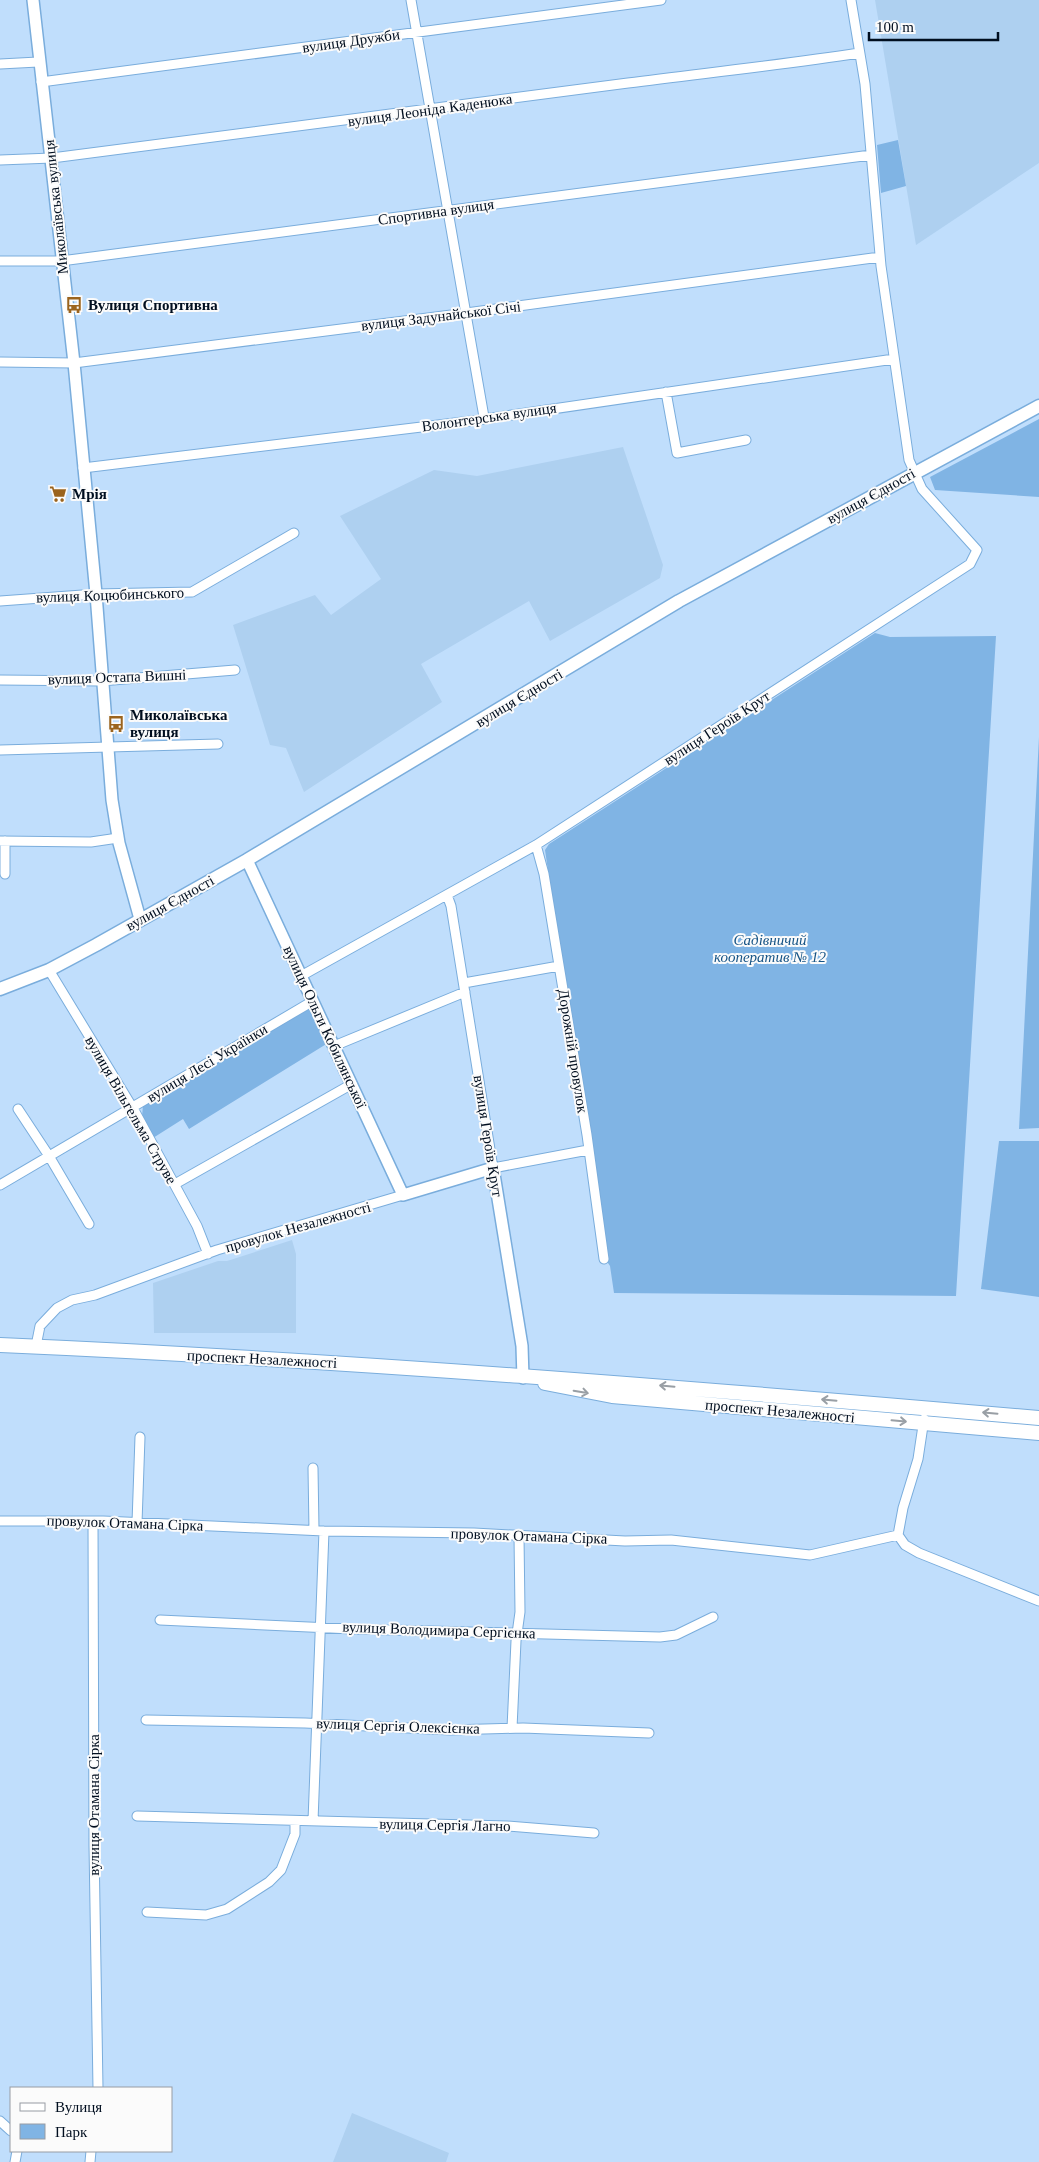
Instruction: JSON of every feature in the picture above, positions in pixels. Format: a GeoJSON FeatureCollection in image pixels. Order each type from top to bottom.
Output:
{"type":"FeatureCollection","features":[{"type":"Feature","properties":{"kind":"main road","name":"вулиця Єдності"},"geometry":{"type":"LineString","coordinates":[[0,989],[49,970],[247,860],[679,602],[1039,406]]}},
{"type":"Feature","properties":{"kind":"main road","name":"проспект Незалежності"},"geometry":{"type":"LineString","coordinates":[[0,1345],[288,1360],[523,1378],[608,1381],[1039,1418]]}},
{"type":"Feature","properties":{"kind":"main road","name":"проспект Незалежності"},"geometry":{"type":"LineString","coordinates":[[523,1378],[606,1396],[1039,1433]]}},
{"type":"Feature","properties":{"kind":"main road"},"geometry":{"type":"LineString","coordinates":[[606,1396],[608,1381]]}},
{"type":"Feature","properties":{"kind":"street","name":"Миколаївська вулиця"},"geometry":{"type":"LineString","coordinates":[[33,0],[38,62],[52,158],[61,261],[74,363],[96,594],[107,747],[118,838],[140,919]]}},
{"type":"Feature","properties":{"kind":"street"},"geometry":{"type":"LineString","coordinates":[[412,0],[484,417]]}},
{"type":"Feature","properties":{"kind":"street","name":"вулиця Дружби"},"geometry":{"type":"LineString","coordinates":[[41,82],[661,0]]}},
{"type":"Feature","properties":{"kind":"street"},"geometry":{"type":"LineString","coordinates":[[852,0],[864,78],[880,256],[894,359],[913,473]]}},
{"type":"Feature","properties":{"kind":"street","name":"вулиця Леоніда Каденюка"},"geometry":{"type":"LineString","coordinates":[[0,160],[52,158],[431,110],[733,69],[810,62],[859,53]]}},
{"type":"Feature","properties":{"kind":"street"},"geometry":{"type":"LineString","coordinates":[[0,64],[38,62]]}},
{"type":"Feature","properties":{"kind":"street","name":"Спортивна вулиця"},"geometry":{"type":"LineString","coordinates":[[0,261],[61,261],[871,155]]}},
{"type":"Feature","properties":{"kind":"street","name":"вулиця Задунайської Січі"},"geometry":{"type":"LineString","coordinates":[[0,362],[74,363],[467,313],[880,256]]}},
{"type":"Feature","properties":{"kind":"street","name":"Волонтерська вулиця"},"geometry":{"type":"LineString","coordinates":[[84,468],[293,444],[894,359]]}},
{"type":"Feature","properties":{"kind":"street"},"geometry":{"type":"LineString","coordinates":[[666,392],[677,453],[746,440]]}},
{"type":"Feature","properties":{"kind":"street","name":"вулиця Героїв Крут"},"geometry":{"type":"LineString","coordinates":[[301,976],[536,845],[970,564],[977,550],[922,489],[913,473]]}},
{"type":"Feature","properties":{"kind":"street","name":"вулиця Коцюбинського"},"geometry":{"type":"LineString","coordinates":[[0,601],[96,594],[192,592],[294,533]]}},
{"type":"Feature","properties":{"kind":"street","name":"вулиця Остапа Вишні"},"geometry":{"type":"LineString","coordinates":[[0,680],[101,681],[235,670]]}},
{"type":"Feature","properties":{"kind":"street"},"geometry":{"type":"LineString","coordinates":[[0,750],[218,744]]}},
{"type":"Feature","properties":{"kind":"street"},"geometry":{"type":"LineString","coordinates":[[6,874],[3,842],[91,842],[118,838]]}},
{"type":"Feature","properties":{"kind":"street","name":"Дорожній провулок"},"geometry":{"type":"LineString","coordinates":[[536,845],[544,874],[587,1135],[604,1259]]}},
{"type":"Feature","properties":{"kind":"street","name":"вулиця Ольги Кобилянської"},"geometry":{"type":"LineString","coordinates":[[247,860],[403,1195]]}},
{"type":"Feature","properties":{"kind":"street","name":"вулиця Героїв Крут"},"geometry":{"type":"LineString","coordinates":[[447,895],[451,906],[522,1346],[523,1378]]}},
{"type":"Feature","properties":{"kind":"street"},"geometry":{"type":"LineString","coordinates":[[334,1046],[464,987],[559,966]]}},
{"type":"Feature","properties":{"kind":"street","name":"вулиця Вільгельма Струве"},"geometry":{"type":"LineString","coordinates":[[49,970],[132,1106],[197,1226],[208,1254]]}},
{"type":"Feature","properties":{"kind":"street","name":"вулиця Лесі Українки"},"geometry":{"type":"LineString","coordinates":[[0,1185],[313,1001]]}},
{"type":"Feature","properties":{"kind":"street"},"geometry":{"type":"LineString","coordinates":[[175,1184],[352,1084]]}},
{"type":"Feature","properties":{"kind":"street"},"geometry":{"type":"LineString","coordinates":[[18,1109],[49,1156],[89,1224]]}},
{"type":"Feature","properties":{"kind":"street","name":"провулок Незалежності"},"geometry":{"type":"LineString","coordinates":[[36,1346],[40,1326],[64,1304],[208,1254],[493,1168],[588,1150]]}},
{"type":"Feature","properties":{"kind":"street"},"geometry":{"type":"LineString","coordinates":[[924,1408],[918,1459],[903,1508],[898,1535],[912,1550],[1039,1602]]}},
{"type":"Feature","properties":{"kind":"street"},"geometry":{"type":"LineString","coordinates":[[137,1523],[140,1436]]}},
{"type":"Feature","properties":{"kind":"street"},"geometry":{"type":"LineString","coordinates":[[313,1468],[314,1530]]}},
{"type":"Feature","properties":{"kind":"street","name":"провулок Отамана Сірка"},"geometry":{"type":"LineString","coordinates":[[0,1521],[93,1521],[626,1541],[671,1540],[810,1555],[898,1535]]}},
{"type":"Feature","properties":{"kind":"street","name":"вулиця Отамана Сірка"},"geometry":{"type":"LineString","coordinates":[[93,1521],[94,1846],[98,2087]]}},
{"type":"Feature","properties":{"kind":"street"},"geometry":{"type":"LineString","coordinates":[[313,1821],[324,1531]]}},
{"type":"Feature","properties":{"kind":"street"},"geometry":{"type":"LineString","coordinates":[[512,1728],[521,1596],[519,1536]]}},
{"type":"Feature","properties":{"kind":"street","name":"вулиця Володимира Сергієнка"},"geometry":{"type":"LineString","coordinates":[[160,1620],[320,1627],[668,1637],[684,1632],[713,1617]]}},
{"type":"Feature","properties":{"kind":"street","name":"вулиця Сергія Олексієнка"},"geometry":{"type":"LineString","coordinates":[[146,1720],[316,1723],[450,1730],[512,1728],[649,1733]]}},
{"type":"Feature","properties":{"kind":"street","name":"вулиця Сергія Лагно"},"geometry":{"type":"LineString","coordinates":[[137,1816],[517,1827],[594,1833]]}},
{"type":"Feature","properties":{"kind":"street"},"geometry":{"type":"LineString","coordinates":[[147,1912],[206,1915],[228,1909],[276,1877],[281,1870],[295,1834],[295,1822]]}},
{"type":"Feature","properties":{"kind":"shaded area"},"geometry":{"type":"Polygon","coordinates":[[[875,0],[1039,0],[1039,163],[916,245],[875,0]]]}},
{"type":"Feature","properties":{"kind":"shaded area"},"geometry":{"type":"Polygon","coordinates":[[[623,447],[663,565],[660,578],[550,641],[529,601],[421,664],[442,702],[304,792],[286,748],[270,745],[233,625],[315,595],[331,615],[381,579],[340,516],[434,470],[477,476],[623,447]]]}},
{"type":"Feature","properties":{"kind":"shaded area"},"geometry":{"type":"Polygon","coordinates":[[[292,1240],[296,1254],[296,1333],[154,1333],[153,1283],[218,1261],[227,1261],[292,1240]]]}},
{"type":"Feature","properties":{"kind":"shaded area"},"geometry":{"type":"Polygon","coordinates":[[[352,2113],[449,2153],[446,2162],[333,2162],[352,2113]]]}},
{"type":"Feature","properties":{"kind":"green space"},"geometry":{"type":"Polygon","coordinates":[[[898,140],[906,186],[881,193],[877,145],[898,140]]]}},
{"type":"Feature","properties":{"kind":"green space"},"geometry":{"type":"Polygon","coordinates":[[[1039,419],[1039,497],[935,490],[930,477],[1039,419]]]}},
{"type":"Feature","properties":{"kind":"green space","name":"Садівничий кооператив № 12"},"geometry":{"type":"Polygon","coordinates":[[[875,633],[890,637],[996,636],[956,1296],[614,1293],[610,1266],[606,1260],[545,850],[549,844],[875,633]]]}},
{"type":"Feature","properties":{"kind":"green space"},"geometry":{"type":"Polygon","coordinates":[[[1039,737],[1039,1128],[1019,1129],[1039,737]]]}},
{"type":"Feature","properties":{"kind":"green space"},"geometry":{"type":"Polygon","coordinates":[[[309,1005],[328,1043],[189,1129],[183,1119],[153,1138],[142,1117],[143,1105],[309,1005]]]}},
{"type":"Feature","properties":{"kind":"green space"},"geometry":{"type":"Polygon","coordinates":[[[999,1141],[1039,1141],[1039,1297],[981,1289],[999,1141]]]}},
{"type":"Feature","properties":{"kind":"place","name":"Вулиця Спортивна"},"geometry":{"type":"Point","coordinates":[74,305]}},
{"type":"Feature","properties":{"kind":"place","name":"Мрія"},"geometry":{"type":"Point","coordinates":[58,494]}},
{"type":"Feature","properties":{"kind":"place","name":"Миколаївська вулиця"},"geometry":{"type":"Point","coordinates":[116,724]}}]}
